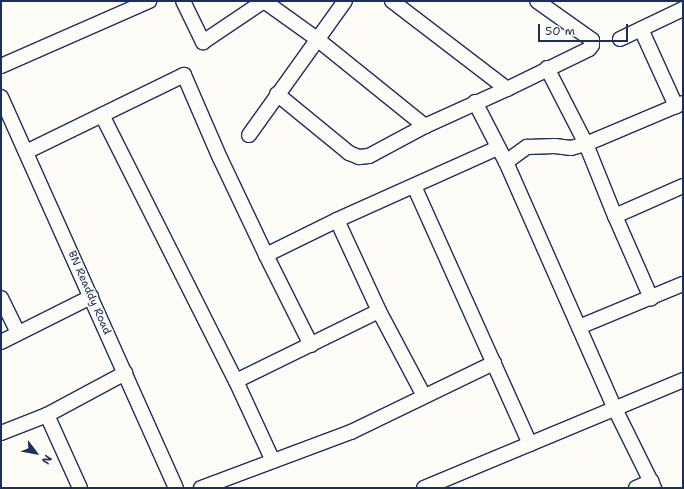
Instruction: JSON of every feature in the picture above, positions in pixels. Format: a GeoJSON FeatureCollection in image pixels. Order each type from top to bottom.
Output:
{"type":"FeatureCollection","features":[{"type":"Feature","properties":{"kind":"street"},"geometry":{"type":"LineString","coordinates":[[1,66],[149,1]]}},
{"type":"Feature","properties":{"kind":"street"},"geometry":{"type":"LineString","coordinates":[[184,1],[203,42],[264,1],[317,39],[425,126]]}},
{"type":"Feature","properties":{"kind":"street"},"geometry":{"type":"LineString","coordinates":[[249,135],[345,1]]}},
{"type":"Feature","properties":{"kind":"street"},"geometry":{"type":"LineString","coordinates":[[392,1],[507,89]]}},
{"type":"Feature","properties":{"kind":"street"},"geometry":{"type":"LineString","coordinates":[[278,94],[349,154],[360,157],[368,156],[474,102],[507,89],[547,68],[589,49],[592,45],[592,40],[537,1]]}},
{"type":"Feature","properties":{"kind":"street"},"geometry":{"type":"LineString","coordinates":[[668,1],[682,9]]}},
{"type":"Feature","properties":{"kind":"street"},"geometry":{"type":"LineString","coordinates":[[620,39],[682,9]]}},
{"type":"Feature","properties":{"kind":"street"},"geometry":{"type":"LineString","coordinates":[[506,162],[527,147],[555,146],[571,148],[586,144],[679,105],[641,30]]}},
{"type":"Feature","properties":{"kind":"street"},"geometry":{"type":"LineString","coordinates":[[547,68],[586,144],[614,216],[651,298]]}},
{"type":"Feature","properties":{"kind":"street"},"geometry":{"type":"LineString","coordinates":[[26,152],[184,76],[220,158],[311,345]]}},
{"type":"Feature","properties":{"kind":"street","name":"BN Readdy Road"},"geometry":{"type":"LineString","coordinates":[[1,97],[176,488]]}},
{"type":"Feature","properties":{"kind":"street"},"geometry":{"type":"LineString","coordinates":[[474,102],[497,148],[506,162],[615,408],[653,485],[636,488]]}},
{"type":"Feature","properties":{"kind":"street"},"geometry":{"type":"LineString","coordinates":[[102,115],[236,381],[273,461]]}},
{"type":"Feature","properties":{"kind":"street"},"geometry":{"type":"LineString","coordinates":[[266,255],[337,220],[497,148]]}},
{"type":"Feature","properties":{"kind":"street"},"geometry":{"type":"LineString","coordinates":[[414,186],[530,444]]}},
{"type":"Feature","properties":{"kind":"street"},"geometry":{"type":"LineString","coordinates":[[614,216],[683,186]]}},
{"type":"Feature","properties":{"kind":"street"},"geometry":{"type":"LineString","coordinates":[[337,220],[379,311],[424,396]]}},
{"type":"Feature","properties":{"kind":"street"},"geometry":{"type":"LineString","coordinates":[[579,327],[683,284]]}},
{"type":"Feature","properties":{"kind":"street"},"geometry":{"type":"LineString","coordinates":[[1,342],[91,297]]}},
{"type":"Feature","properties":{"kind":"street"},"geometry":{"type":"LineString","coordinates":[[1,298],[18,333]]}},
{"type":"Feature","properties":{"kind":"street"},"geometry":{"type":"LineString","coordinates":[[236,381],[379,311]]}},
{"type":"Feature","properties":{"kind":"street"},"geometry":{"type":"LineString","coordinates":[[201,488],[351,432],[494,363]]}},
{"type":"Feature","properties":{"kind":"street"},"geometry":{"type":"LineString","coordinates":[[2,431],[47,415],[125,373]]}},
{"type":"Feature","properties":{"kind":"street"},"geometry":{"type":"LineString","coordinates":[[424,488],[683,380]]}},
{"type":"Feature","properties":{"kind":"street"},"geometry":{"type":"LineString","coordinates":[[47,415],[76,487]]}}]}
